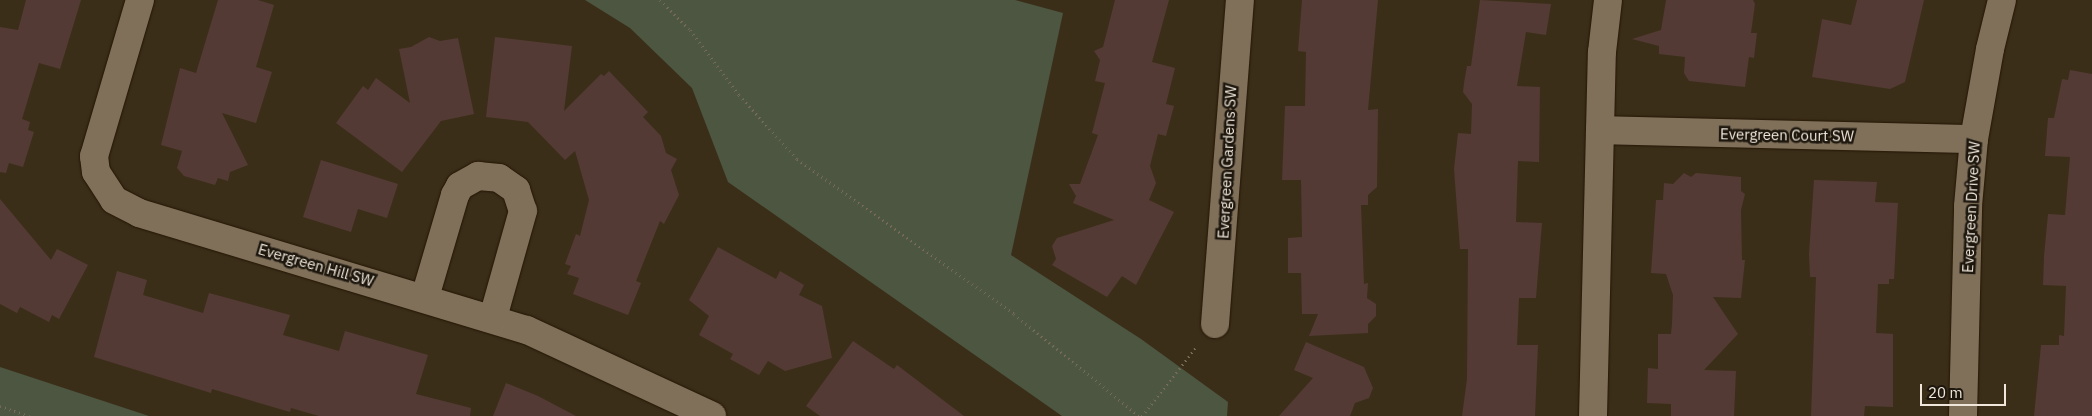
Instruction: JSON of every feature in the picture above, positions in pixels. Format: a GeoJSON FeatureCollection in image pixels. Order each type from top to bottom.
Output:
{"type":"FeatureCollection","features":[{"type":"Feature","properties":{"kind":"street","name":"Evergreen Hill SW"},"geometry":{"type":"LineString","coordinates":[[140,0],[94,156],[96,172],[114,200],[139,214],[425,297],[527,330],[712,416]]}},
{"type":"Feature","properties":{"kind":"street","name":"Evergreen Gardens SW"},"geometry":{"type":"LineString","coordinates":[[1215,324],[1240,0]]}},
{"type":"Feature","properties":{"kind":"street"},"geometry":{"type":"LineString","coordinates":[[1593,416],[1600,130],[1608,0]]}},
{"type":"Feature","properties":{"kind":"street","name":"Evergreen Drive SW"},"geometry":{"type":"LineString","coordinates":[[1963,416],[1968,206],[1974,139],[1986,67],[2002,0]]}},
{"type":"Feature","properties":{"kind":"street","name":"Evergreen Court SW"},"geometry":{"type":"LineString","coordinates":[[1600,130],[1974,139]]}},
{"type":"Feature","properties":{"kind":"street"},"geometry":{"type":"LineString","coordinates":[[425,297],[455,195],[460,186],[478,176],[499,178],[516,190],[522,211],[493,318]]}},
{"type":"Feature","properties":{"kind":"path"},"geometry":{"type":"LineString","coordinates":[[660,0],[690,30],[740,95],[797,159],[1014,314],[1140,416],[1215,324]]}},
{"type":"Feature","properties":{"kind":"path"},"geometry":{"type":"LineString","coordinates":[[0,406],[29,416]]}},
{"type":"Feature","properties":{"kind":"green space"},"geometry":{"type":"Polygon","coordinates":[[[585,0],[1015,0],[1063,13],[1011,255],[1141,339],[1228,402],[1227,416],[1062,416],[728,182],[692,88],[630,28],[585,0]]]}},
{"type":"Feature","properties":{"kind":"green space"},"geometry":{"type":"Polygon","coordinates":[[[0,367],[149,416],[0,416],[0,367]]]}},
{"type":"Feature","properties":{"kind":"building"},"geometry":{"type":"Polygon","coordinates":[[[26,0],[81,0],[60,69],[39,63],[22,119],[30,122],[28,130],[34,132],[23,167],[9,163],[6,173],[0,172],[0,27],[18,30],[26,0]]]}},
{"type":"Feature","properties":{"kind":"building"},"geometry":{"type":"Polygon","coordinates":[[[218,0],[258,0],[274,5],[256,67],[272,72],[256,123],[222,113],[248,165],[230,172],[228,181],[218,178],[215,185],[184,176],[177,168],[182,151],[161,145],[180,68],[196,73],[218,0]]]}},
{"type":"Feature","properties":{"kind":"building"},"geometry":{"type":"Polygon","coordinates":[[[1115,0],[1169,0],[1152,62],[1175,68],[1166,104],[1174,106],[1166,136],[1158,134],[1150,166],[1156,183],[1149,200],[1174,212],[1136,285],[1122,276],[1107,297],[1052,265],[1056,259],[1052,246],[1057,238],[1114,220],[1073,203],[1076,196],[1069,184],[1080,184],[1098,135],[1092,133],[1105,83],[1095,81],[1100,60],[1094,51],[1103,47],[1115,0]]]}},
{"type":"Feature","properties":{"kind":"building"},"geometry":{"type":"Polygon","coordinates":[[[1302,0],[1378,0],[1368,110],[1378,109],[1377,187],[1368,195],[1368,205],[1361,205],[1364,284],[1368,283],[1367,298],[1376,304],[1376,316],[1368,324],[1368,333],[1309,336],[1318,314],[1302,314],[1301,273],[1288,273],[1288,238],[1302,237],[1301,180],[1282,180],[1285,106],[1305,106],[1306,52],[1298,51],[1302,0]]]}},
{"type":"Feature","properties":{"kind":"building"},"geometry":{"type":"Polygon","coordinates":[[[1480,0],[1551,4],[1546,35],[1526,32],[1517,86],[1540,87],[1539,162],[1518,161],[1516,222],[1542,223],[1536,298],[1519,298],[1517,345],[1538,345],[1535,416],[1462,416],[1467,379],[1468,249],[1460,249],[1454,169],[1458,133],[1471,134],[1472,104],[1463,92],[1467,66],[1471,66],[1480,0]]]}},
{"type":"Feature","properties":{"kind":"building"},"geometry":{"type":"Polygon","coordinates":[[[1666,0],[1753,0],[1755,4],[1751,33],[1757,33],[1754,58],[1749,57],[1745,87],[1689,81],[1684,73],[1685,57],[1659,54],[1659,46],[1632,39],[1661,30],[1666,0]]]}},
{"type":"Feature","properties":{"kind":"building"},"geometry":{"type":"Polygon","coordinates":[[[1857,0],[1924,0],[1905,82],[1890,89],[1812,77],[1822,19],[1851,25],[1857,0]]]}},
{"type":"Feature","properties":{"kind":"building"},"geometry":{"type":"Polygon","coordinates":[[[429,37],[440,41],[458,38],[474,114],[441,121],[402,172],[336,123],[363,86],[368,90],[376,78],[410,103],[399,49],[411,47],[429,37]]]}},
{"type":"Feature","properties":{"kind":"building"},"geometry":{"type":"Polygon","coordinates":[[[495,37],[572,46],[564,111],[601,74],[604,76],[609,71],[648,112],[643,117],[661,136],[666,153],[677,159],[671,170],[679,195],[664,224],[660,221],[636,281],[641,283],[628,315],[573,294],[579,278],[567,274],[571,266],[565,264],[576,234],[580,236],[589,200],[575,151],[565,160],[528,122],[486,117],[495,37]]]}},
{"type":"Feature","properties":{"kind":"building"},"geometry":{"type":"Polygon","coordinates":[[[2070,70],[2092,74],[2092,416],[2034,416],[2041,345],[2059,345],[2059,335],[2064,336],[2066,286],[2043,285],[2048,214],[2065,215],[2070,157],[2045,156],[2048,118],[2054,118],[2062,79],[2068,80],[2070,70]]]}},
{"type":"Feature","properties":{"kind":"building"},"geometry":{"type":"Polygon","coordinates":[[[321,160],[398,184],[387,218],[358,209],[351,232],[303,217],[321,160]]]}},
{"type":"Feature","properties":{"kind":"building"},"geometry":{"type":"Polygon","coordinates":[[[1684,173],[1691,177],[1696,173],[1741,177],[1741,191],[1745,194],[1741,210],[1742,260],[1745,260],[1741,298],[1713,297],[1738,334],[1704,370],[1736,371],[1734,416],[1671,416],[1671,404],[1647,403],[1648,368],[1658,369],[1658,334],[1671,334],[1672,323],[1673,295],[1666,274],[1651,273],[1656,200],[1663,200],[1664,183],[1673,184],[1684,173]]]}},
{"type":"Feature","properties":{"kind":"building"},"geometry":{"type":"Polygon","coordinates":[[[1814,180],[1877,182],[1875,202],[1898,203],[1894,279],[1889,279],[1889,284],[1878,284],[1876,333],[1893,334],[1893,407],[1865,406],[1864,416],[1811,416],[1816,277],[1810,277],[1809,254],[1814,180]]]}},
{"type":"Feature","properties":{"kind":"building"},"geometry":{"type":"Polygon","coordinates":[[[0,199],[51,260],[57,249],[88,265],[59,319],[52,315],[49,322],[20,307],[17,313],[0,304],[0,199]]]}},
{"type":"Feature","properties":{"kind":"building"},"geometry":{"type":"Polygon","coordinates":[[[718,247],[776,279],[780,271],[804,285],[799,295],[822,306],[832,358],[785,371],[768,361],[759,375],[730,359],[733,354],[699,335],[709,316],[689,300],[718,247]]]}},
{"type":"Feature","properties":{"kind":"building"},"geometry":{"type":"Polygon","coordinates":[[[117,271],[147,280],[143,295],[203,313],[209,293],[290,315],[283,335],[339,351],[345,331],[428,355],[416,394],[471,408],[470,416],[319,416],[291,408],[290,412],[212,389],[211,393],[94,357],[117,271]]]}},
{"type":"Feature","properties":{"kind":"building"},"geometry":{"type":"Polygon","coordinates":[[[853,341],[894,369],[897,365],[964,416],[820,416],[806,406],[853,341]]]}},
{"type":"Feature","properties":{"kind":"building"},"geometry":{"type":"Polygon","coordinates":[[[1306,342],[1364,367],[1373,388],[1369,398],[1355,403],[1350,416],[1279,416],[1313,378],[1294,370],[1306,342]]]}},
{"type":"Feature","properties":{"kind":"building"},"geometry":{"type":"Polygon","coordinates":[[[506,383],[538,396],[576,416],[493,416],[506,383]]]}}]}
